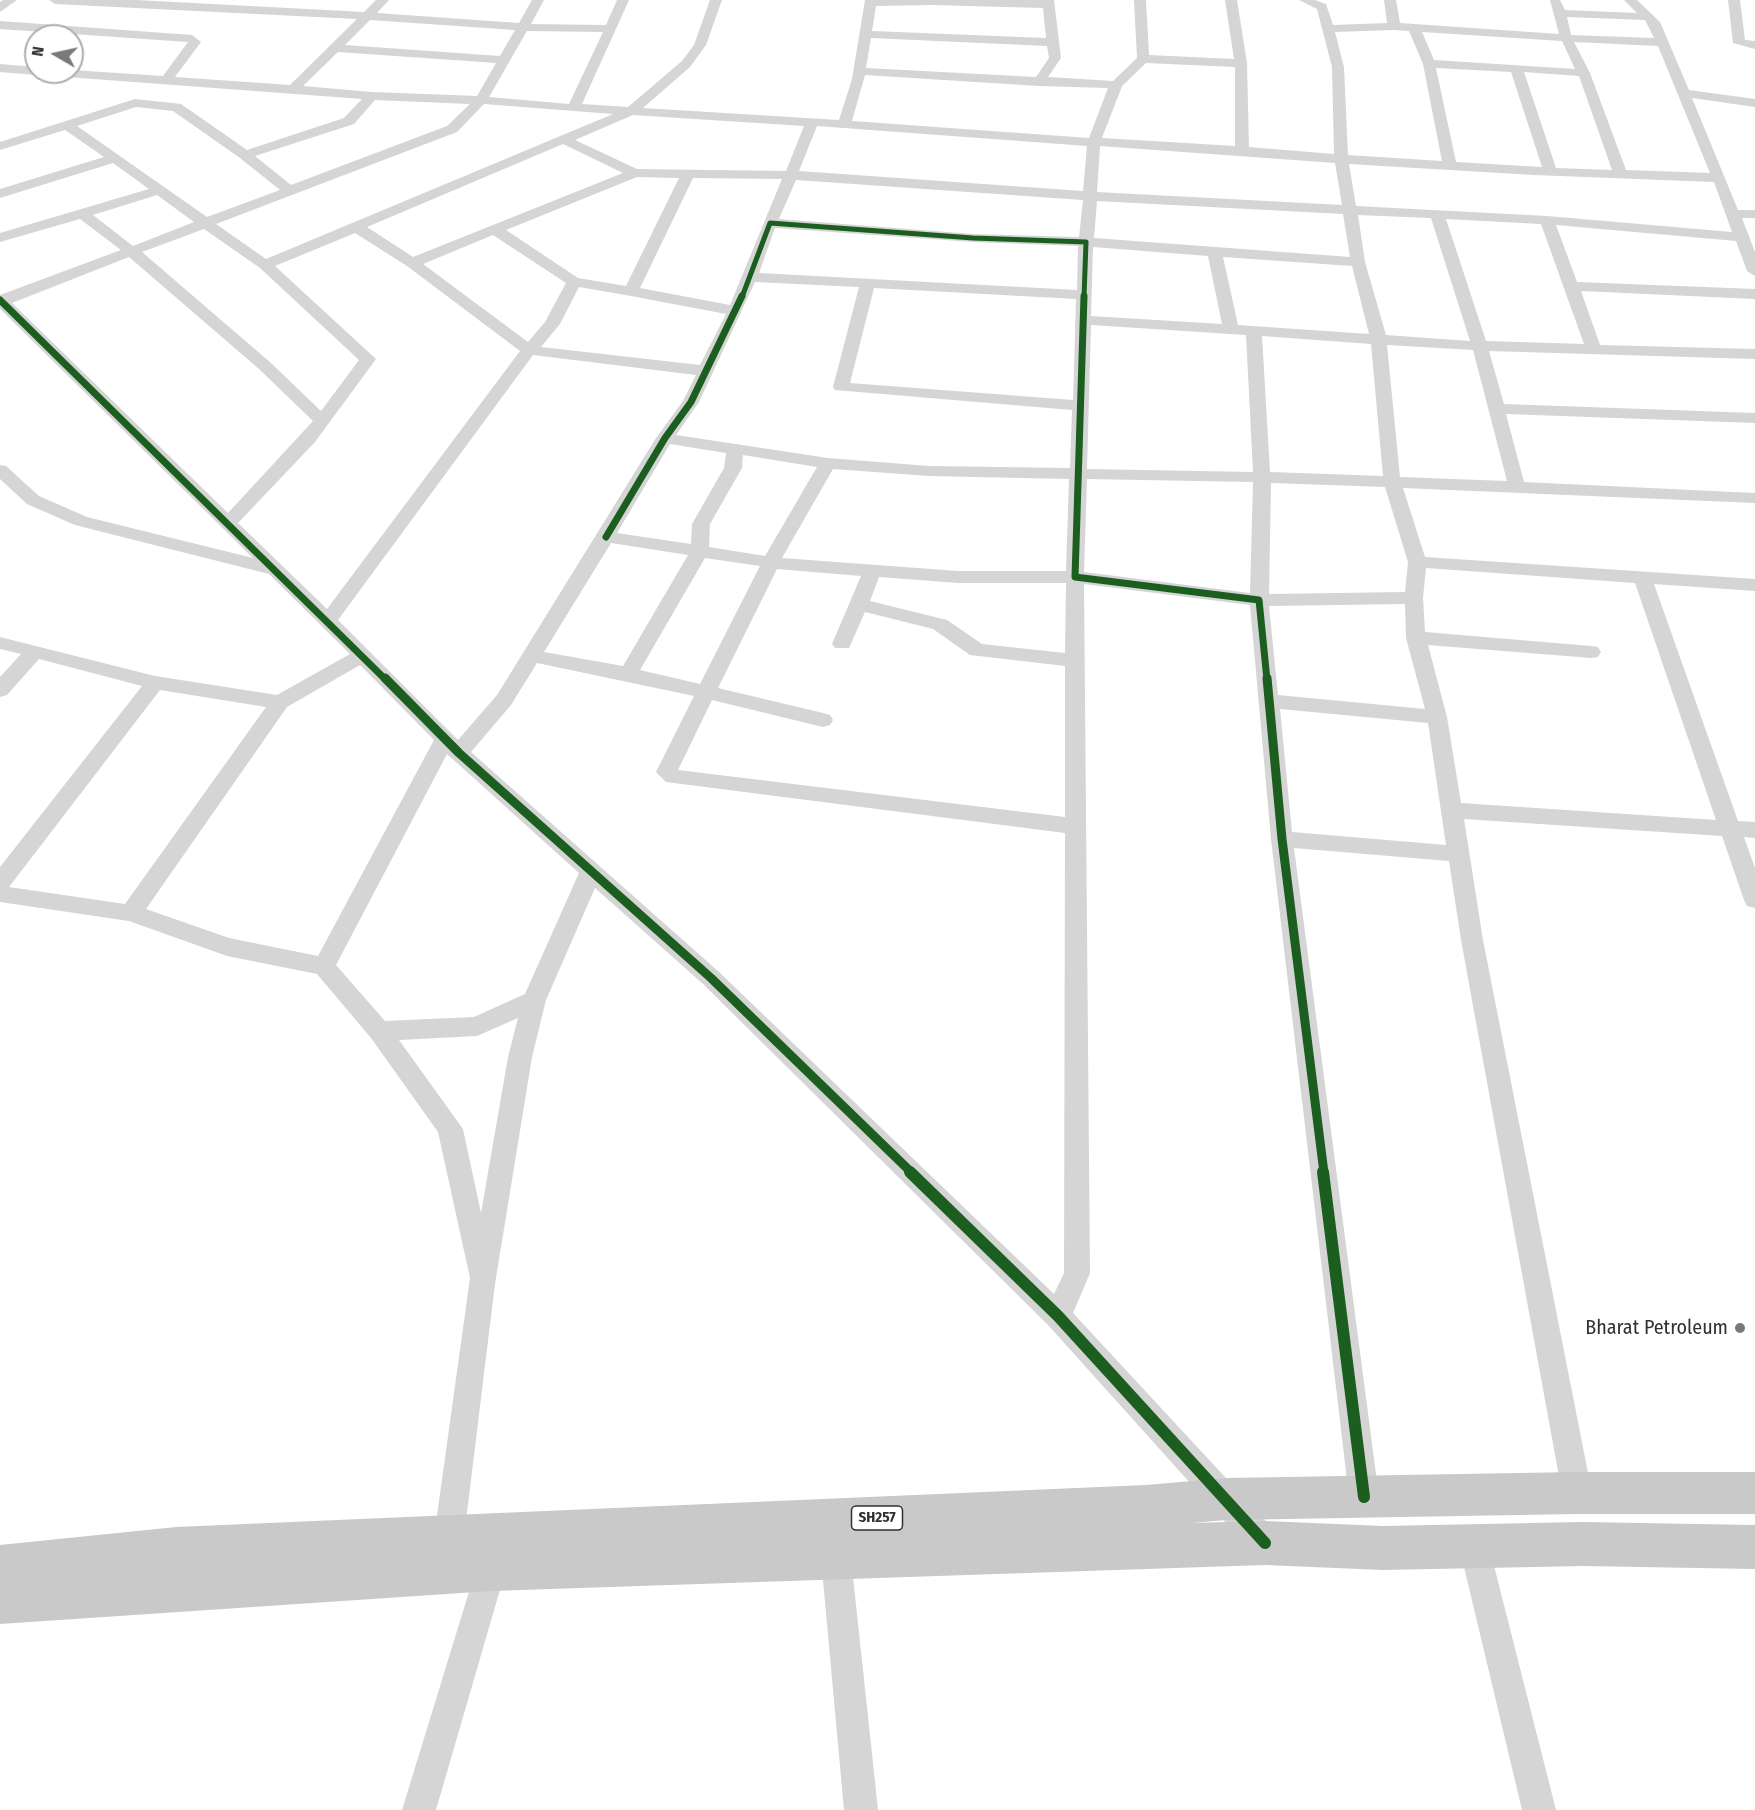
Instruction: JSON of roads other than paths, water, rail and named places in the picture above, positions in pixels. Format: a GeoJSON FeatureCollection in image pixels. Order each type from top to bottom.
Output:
{"type":"FeatureCollection","features":[{"type":"Feature","properties":{"kind":"main road","name":"SH257"},"geometry":{"type":"LineString","coordinates":[[0,1568],[176,1549],[1134,1507],[1227,1499],[1577,1493],[1755,1493]]}},
{"type":"Feature","properties":{"kind":"main road"},"geometry":{"type":"LineString","coordinates":[[0,1602],[491,1569],[1266,1544],[1383,1548],[1583,1544],[1753,1554]]}},
{"type":"Feature","properties":{"kind":"street"},"geometry":{"type":"LineString","coordinates":[[0,8],[11,0]]}},
{"type":"Feature","properties":{"kind":"street"},"geometry":{"type":"LineString","coordinates":[[55,0],[187,3],[523,27],[611,29]]}},
{"type":"Feature","properties":{"kind":"street"},"geometry":{"type":"LineString","coordinates":[[280,9],[291,0]]}},
{"type":"Feature","properties":{"kind":"street"},"geometry":{"type":"LineString","coordinates":[[293,89],[383,0]]}},
{"type":"Feature","properties":{"kind":"street"},"geometry":{"type":"LineString","coordinates":[[538,0],[481,100],[453,129],[1,300],[452,746],[711,978],[1058,1316],[1266,1544]]}},
{"type":"Feature","properties":{"kind":"street"},"geometry":{"type":"LineString","coordinates":[[574,108],[622,0]]}},
{"type":"Feature","properties":{"kind":"street"},"geometry":{"type":"LineString","coordinates":[[265,265],[632,111],[686,64],[700,45],[716,0]]}},
{"type":"Feature","properties":{"kind":"street"},"geometry":{"type":"LineString","coordinates":[[1140,0],[1143,59]]}},
{"type":"Feature","properties":{"kind":"street"},"geometry":{"type":"LineString","coordinates":[[1231,0],[1241,63],[1242,151]]}},
{"type":"Feature","properties":{"kind":"street"},"geometry":{"type":"LineString","coordinates":[[1305,0],[1322,7],[1338,67],[1341,159],[1358,262],[1379,339],[1392,482],[1417,562],[1414,598],[1416,639],[1437,717],[1474,951],[1577,1493]]}},
{"type":"Feature","properties":{"kind":"street"},"geometry":{"type":"LineString","coordinates":[[1390,0],[1394,26]]}},
{"type":"Feature","properties":{"kind":"street"},"geometry":{"type":"LineString","coordinates":[[1554,0],[1560,13],[1566,38],[1584,73],[1620,174]]}},
{"type":"Feature","properties":{"kind":"street"},"geometry":{"type":"LineString","coordinates":[[1630,0],[1654,22],[1660,42],[1719,178],[1755,271]]}},
{"type":"Feature","properties":{"kind":"street"},"geometry":{"type":"LineString","coordinates":[[1734,0],[1739,43],[1755,45]]}},
{"type":"Feature","properties":{"kind":"street"},"geometry":{"type":"LineString","coordinates":[[844,124],[859,71],[870,2],[1048,2],[1055,58],[1040,82]]}},
{"type":"Feature","properties":{"kind":"street"},"geometry":{"type":"LineString","coordinates":[[1560,13],[1649,17]]}},
{"type":"Feature","properties":{"kind":"street"},"geometry":{"type":"LineString","coordinates":[[0,25],[192,39],[195,42],[166,80]]}},
{"type":"Feature","properties":{"kind":"street"},"geometry":{"type":"LineString","coordinates":[[1328,28],[1394,26],[1660,42]]}},
{"type":"Feature","properties":{"kind":"street"},"geometry":{"type":"LineString","coordinates":[[1414,27],[1429,63],[1450,166]]}},
{"type":"Feature","properties":{"kind":"street"},"geometry":{"type":"LineString","coordinates":[[864,34],[1052,42]]}},
{"type":"Feature","properties":{"kind":"street"},"geometry":{"type":"LineString","coordinates":[[334,48],[504,60]]}},
{"type":"Feature","properties":{"kind":"street"},"geometry":{"type":"LineString","coordinates":[[1058,1316],[1077,1273],[1075,577],[1086,242],[1094,142],[1116,85],[1143,59],[1241,63]]}},
{"type":"Feature","properties":{"kind":"street"},"geometry":{"type":"LineString","coordinates":[[1429,63],[1584,73]]}},
{"type":"Feature","properties":{"kind":"street"},"geometry":{"type":"LineString","coordinates":[[0,68],[24,70]]}},
{"type":"Feature","properties":{"kind":"street"},"geometry":{"type":"LineString","coordinates":[[1516,68],[1550,171]]}},
{"type":"Feature","properties":{"kind":"street"},"geometry":{"type":"LineString","coordinates":[[859,71],[1116,85]]}},
{"type":"Feature","properties":{"kind":"street"},"geometry":{"type":"LineString","coordinates":[[84,74],[372,96],[481,100],[1450,166],[1719,178]]}},
{"type":"Feature","properties":{"kind":"street"},"geometry":{"type":"LineString","coordinates":[[1683,93],[1755,103]]}},
{"type":"Feature","properties":{"kind":"street"},"geometry":{"type":"LineString","coordinates":[[245,155],[349,121],[372,96]]}},
{"type":"Feature","properties":{"kind":"street"},"geometry":{"type":"LineString","coordinates":[[0,147],[135,103],[176,107],[245,155],[290,191]]}},
{"type":"Feature","properties":{"kind":"street"},"geometry":{"type":"LineString","coordinates":[[324,966],[452,746],[504,700],[665,438],[691,402],[735,310],[812,122]]}},
{"type":"Feature","properties":{"kind":"street"},"geometry":{"type":"LineString","coordinates":[[67,125],[265,265],[368,359],[322,421],[228,523]]}},
{"type":"Feature","properties":{"kind":"street"},"geometry":{"type":"LineString","coordinates":[[565,140],[635,174],[791,175],[1090,196],[1547,220],[1742,237]]}},
{"type":"Feature","properties":{"kind":"street"},"geometry":{"type":"LineString","coordinates":[[0,194],[115,158]]}},
{"type":"Feature","properties":{"kind":"street"},"geometry":{"type":"LineString","coordinates":[[412,263],[635,174]]}},
{"type":"Feature","properties":{"kind":"street"},"geometry":{"type":"LineString","coordinates":[[631,291],[687,176]]}},
{"type":"Feature","properties":{"kind":"street"},"geometry":{"type":"LineString","coordinates":[[0,238],[160,190]]}},
{"type":"Feature","properties":{"kind":"street"},"geometry":{"type":"LineString","coordinates":[[82,213],[132,252],[266,366],[322,421]]}},
{"type":"Feature","properties":{"kind":"street"},"geometry":{"type":"LineString","coordinates":[[1437,214],[1480,346],[1517,487]]}},
{"type":"Feature","properties":{"kind":"street"},"geometry":{"type":"LineString","coordinates":[[1733,214],[1755,214]]}},
{"type":"Feature","properties":{"kind":"street"},"geometry":{"type":"LineString","coordinates":[[1547,220],[1594,348]]}},
{"type":"Feature","properties":{"kind":"street"},"geometry":{"type":"LineString","coordinates":[[770,223],[973,238],[1086,242],[1358,262]]}},
{"type":"Feature","properties":{"kind":"street"},"geometry":{"type":"LineString","coordinates":[[356,227],[412,263],[529,350],[706,371]]}},
{"type":"Feature","properties":{"kind":"street"},"geometry":{"type":"LineString","coordinates":[[495,230],[574,282],[735,310]]}},
{"type":"Feature","properties":{"kind":"street"},"geometry":{"type":"LineString","coordinates":[[1215,252],[1231,330]]}},
{"type":"Feature","properties":{"kind":"street"},"geometry":{"type":"LineString","coordinates":[[749,277],[1086,295]]}},
{"type":"Feature","properties":{"kind":"street"},"geometry":{"type":"LineString","coordinates":[[328,621],[529,350],[552,324],[574,282]]}},
{"type":"Feature","properties":{"kind":"street"},"geometry":{"type":"LineString","coordinates":[[868,283],[841,387],[1081,406]]}},
{"type":"Feature","properties":{"kind":"street"},"geometry":{"type":"LineString","coordinates":[[1571,286],[1755,294]]}},
{"type":"Feature","properties":{"kind":"street"},"geometry":{"type":"LineString","coordinates":[[1084,320],[1480,346],[1755,354]]}},
{"type":"Feature","properties":{"kind":"street"},"geometry":{"type":"LineString","coordinates":[[1254,332],[1262,477],[1259,600],[1282,838],[1364,1497]]}},
{"type":"Feature","properties":{"kind":"street"},"geometry":{"type":"LineString","coordinates":[[1496,409],[1755,418]]}},
{"type":"Feature","properties":{"kind":"street"},"geometry":{"type":"LineString","coordinates":[[665,438],[828,463],[929,471],[1262,477],[1755,498]]}},
{"type":"Feature","properties":{"kind":"street"},"geometry":{"type":"LineString","coordinates":[[628,674],[700,551],[701,524],[734,468],[735,450]]}},
{"type":"Feature","properties":{"kind":"street"},"geometry":{"type":"LineString","coordinates":[[828,463],[771,562],[666,772],[673,777],[1074,826]]}},
{"type":"Feature","properties":{"kind":"street"},"geometry":{"type":"LineString","coordinates":[[0,470],[33,500],[81,521],[275,569]]}},
{"type":"Feature","properties":{"kind":"street"},"geometry":{"type":"LineString","coordinates":[[606,537],[771,562],[958,577],[1075,577],[1259,600],[1414,598]]}},
{"type":"Feature","properties":{"kind":"street"},"geometry":{"type":"LineString","coordinates":[[1417,562],[1755,585]]}},
{"type":"Feature","properties":{"kind":"street"},"geometry":{"type":"LineString","coordinates":[[842,644],[873,570]]}},
{"type":"Feature","properties":{"kind":"street"},"geometry":{"type":"LineString","coordinates":[[1642,577],[1755,900]]}},
{"type":"Feature","properties":{"kind":"street"},"geometry":{"type":"LineString","coordinates":[[859,604],[940,624],[977,650],[1075,661]]}},
{"type":"Feature","properties":{"kind":"street"},"geometry":{"type":"LineString","coordinates":[[1416,639],[1591,652]]}},
{"type":"Feature","properties":{"kind":"street"},"geometry":{"type":"LineString","coordinates":[[0,643],[155,683],[280,702]]}},
{"type":"Feature","properties":{"kind":"street"},"geometry":{"type":"LineString","coordinates":[[0,690],[35,651]]}},
{"type":"Feature","properties":{"kind":"street"},"geometry":{"type":"LineString","coordinates":[[130,913],[280,702],[362,656]]}},
{"type":"Feature","properties":{"kind":"street"},"geometry":{"type":"LineString","coordinates":[[532,656],[707,691],[823,720]]}},
{"type":"Feature","properties":{"kind":"street"},"geometry":{"type":"LineString","coordinates":[[0,883],[155,683]]}},
{"type":"Feature","properties":{"kind":"street"},"geometry":{"type":"LineString","coordinates":[[1270,701],[1437,717]]}},
{"type":"Feature","properties":{"kind":"street"},"geometry":{"type":"LineString","coordinates":[[1451,810],[1755,830]]}},
{"type":"Feature","properties":{"kind":"street"},"geometry":{"type":"LineString","coordinates":[[1282,838],[1458,854]]}},
{"type":"Feature","properties":{"kind":"street"},"geometry":{"type":"LineString","coordinates":[[449,1537],[482,1284],[520,1057],[534,1000],[591,872]]}},
{"type":"Feature","properties":{"kind":"street"},"geometry":{"type":"LineString","coordinates":[[0,894],[130,913],[227,947],[324,966],[379,1031],[450,1129],[482,1284]]}},
{"type":"Feature","properties":{"kind":"street"},"geometry":{"type":"LineString","coordinates":[[379,1031],[477,1026],[534,1000]]}},
{"type":"Feature","properties":{"kind":"street"},"geometry":{"type":"LineString","coordinates":[[1474,1546],[1539,1810]]}},
{"type":"Feature","properties":{"kind":"street"},"geometry":{"type":"LineString","coordinates":[[836,1558],[861,1810]]}},
{"type":"Feature","properties":{"kind":"street"},"geometry":{"type":"LineString","coordinates":[[419,1810],[491,1569]]}},
{"type":"Feature","properties":{"kind":"place","name":"Bharat Petroleum"},"geometry":{"type":"Point","coordinates":[1740,1328]}}]}
